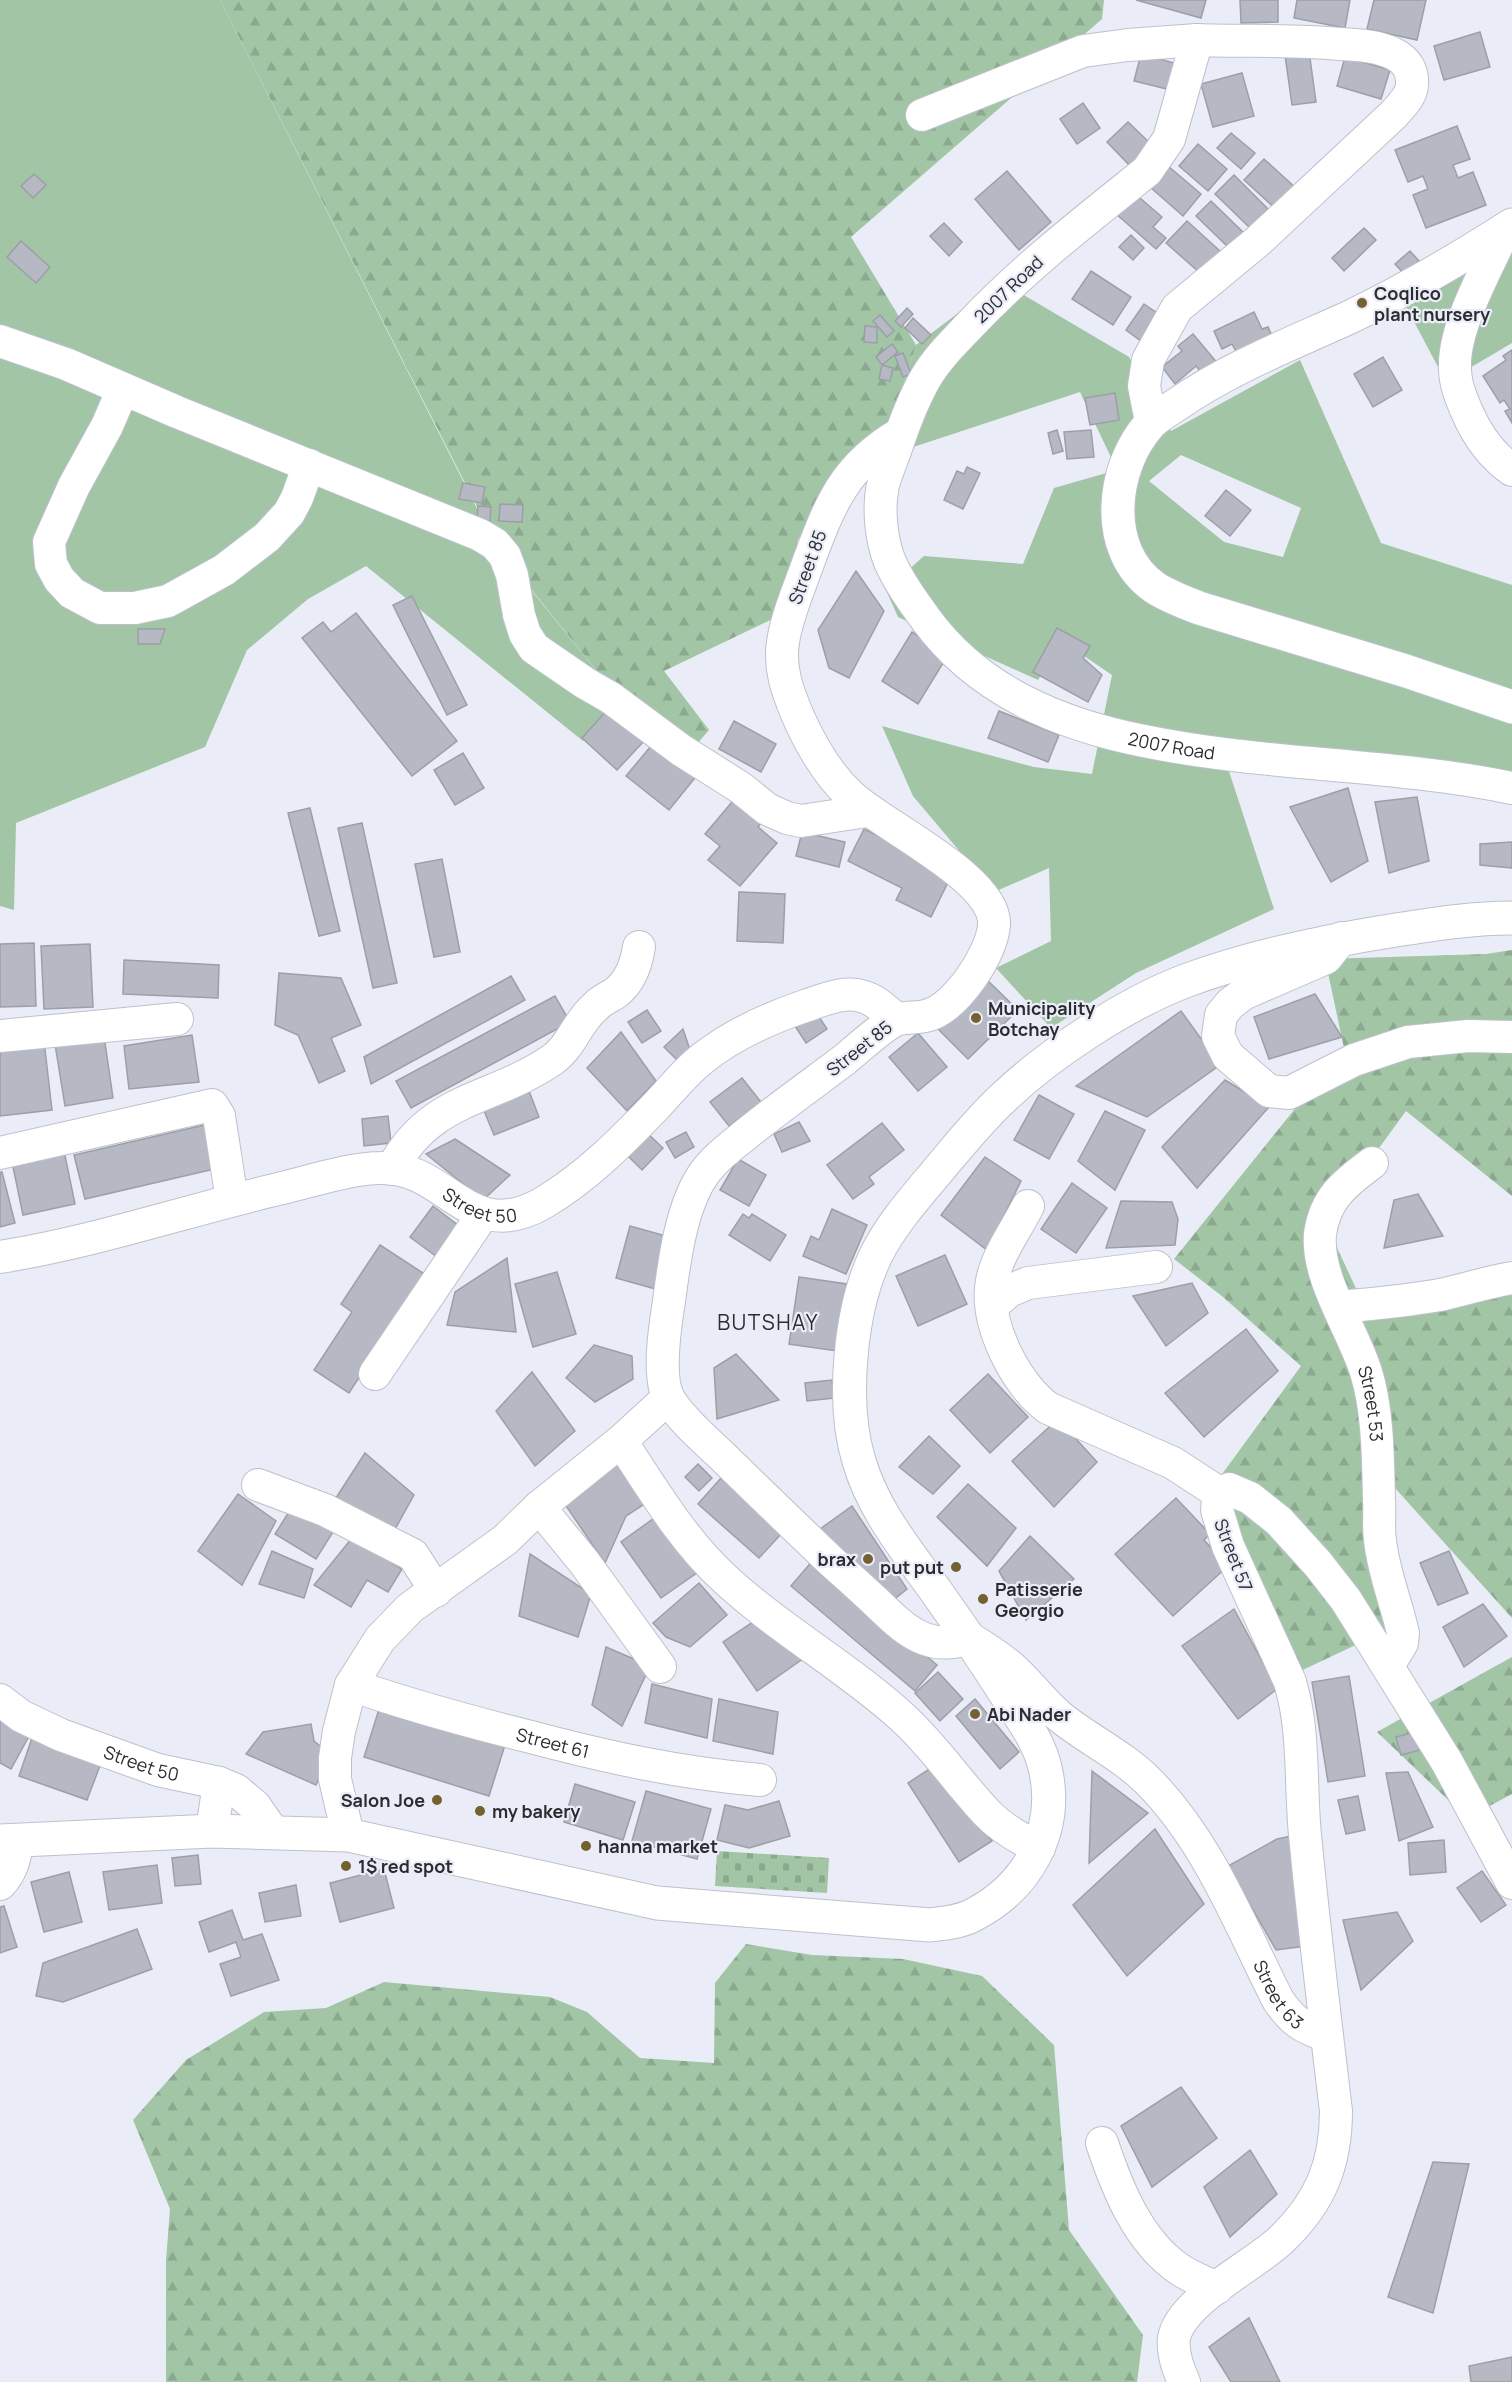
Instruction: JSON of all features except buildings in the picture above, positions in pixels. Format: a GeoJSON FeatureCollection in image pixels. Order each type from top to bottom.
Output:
{"type":"FeatureCollection","features":[{"type":"Feature","properties":{"kind":"main road"},"geometry":{"type":"LineString","coordinates":[[1509,227],[1429,276],[1194,392],[1151,422],[1130,457],[1122,476],[1117,499],[1117,522],[1136,568],[1153,586],[1199,608],[1406,671],[1512,707]]}},
{"type":"Feature","properties":{"kind":"main road"},"geometry":{"type":"LineString","coordinates":[[9,1840],[212,1831],[348,1835],[657,1903],[930,1925],[974,1916],[998,1900],[1022,1876],[1039,1848],[1048,1821],[1046,1774],[1041,1755],[1031,1733],[969,1638],[885,1521],[858,1458],[852,1428],[852,1346],[855,1320],[870,1268],[907,1207],[999,1101],[1034,1072],[1096,1029],[1183,982],[1238,964],[1342,938],[1475,918],[1512,918]]}},
{"type":"Feature","properties":{"kind":"street"},"geometry":{"type":"LineString","coordinates":[[922,115],[1083,51],[1128,45],[1197,40],[1292,40],[1374,48],[1393,54],[1405,61],[1411,70],[1413,85],[1408,97],[1393,115],[1258,241],[1177,308],[1148,360],[1144,386],[1151,422]]}},
{"type":"Feature","properties":{"kind":"street","name":"2007 Road"},"geometry":{"type":"LineString","coordinates":[[1197,40],[1169,139],[1160,155],[1147,171],[1026,269],[939,357],[924,380],[901,433],[883,486],[881,516],[884,541],[890,561],[909,597],[951,650],[1003,691],[1054,716],[1144,741],[1248,756],[1458,778],[1512,788]]}},
{"type":"Feature","properties":{"kind":"street"},"geometry":{"type":"LineString","coordinates":[[1509,227],[1477,289],[1460,332],[1455,351],[1455,368],[1457,387],[1473,425],[1488,448],[1512,470]]}},
{"type":"Feature","properties":{"kind":"street"},"geometry":{"type":"LineString","coordinates":[[0,341],[66,364],[480,535],[495,544],[506,556],[519,615],[525,634],[534,648],[611,698],[681,750],[741,788],[767,809],[787,818],[801,821],[867,811]]}},
{"type":"Feature","properties":{"kind":"street"},"geometry":{"type":"LineString","coordinates":[[123,389],[107,426],[74,486],[49,542],[51,564],[59,579],[72,593],[100,608],[135,608],[168,601],[224,570],[267,537],[289,513],[309,465]]}},
{"type":"Feature","properties":{"kind":"street","name":"Street 85"},"geometry":{"type":"LineString","coordinates":[[668,1398],[662,1348],[670,1290],[684,1220],[693,1192],[703,1174],[718,1157],[758,1124],[897,1019],[927,1016],[939,1011],[974,975],[993,935],[995,919],[985,897],[971,881],[948,863],[867,811],[846,792],[830,772],[804,731],[787,690],[782,670],[783,644],[789,616],[835,496],[851,472],[869,455],[901,433]]}},
{"type":"Feature","properties":{"kind":"street"},"geometry":{"type":"LineString","coordinates":[[1342,938],[1326,958],[1243,994],[1221,1015],[1218,1036],[1228,1056],[1269,1091],[1289,1093],[1354,1060],[1408,1042],[1468,1036],[1512,1037]]}},
{"type":"Feature","properties":{"kind":"street"},"geometry":{"type":"LineString","coordinates":[[392,1169],[409,1140],[426,1124],[455,1105],[516,1080],[554,1058],[573,1038],[589,1012],[627,982],[637,963],[639,947]]}},
{"type":"Feature","properties":{"kind":"street","name":"Street 50"},"geometry":{"type":"LineString","coordinates":[[0,1257],[58,1248],[232,1200],[358,1171],[382,1168],[407,1171],[483,1214],[501,1217],[518,1214],[544,1202],[592,1168],[703,1058],[754,1028],[809,1005],[830,998],[850,995],[867,997],[897,1019]]}},
{"type":"Feature","properties":{"kind":"street"},"geometry":{"type":"LineString","coordinates":[[0,1036],[177,1019]]}},
{"type":"Feature","properties":{"kind":"street"},"geometry":{"type":"LineString","coordinates":[[0,1153],[212,1105],[219,1116],[232,1200]]}},
{"type":"Feature","properties":{"kind":"street","name":"Street 53"},"geometry":{"type":"LineString","coordinates":[[1372,1163],[1341,1187],[1323,1218],[1320,1236],[1329,1285],[1366,1372],[1372,1397],[1378,1465],[1380,1541],[1403,1633],[1402,1643],[1388,1666]]}},
{"type":"Feature","properties":{"kind":"street"},"geometry":{"type":"LineString","coordinates":[[1028,1206],[992,1280],[992,1306],[1000,1339],[1020,1382],[1034,1399],[1071,1420],[1173,1463],[1219,1493]]}},
{"type":"Feature","properties":{"kind":"street"},"geometry":{"type":"LineString","coordinates":[[375,1374],[483,1214]]}},
{"type":"Feature","properties":{"kind":"street"},"geometry":{"type":"LineString","coordinates":[[992,1306],[1009,1291],[1028,1283],[1156,1267]]}},
{"type":"Feature","properties":{"kind":"street"},"geometry":{"type":"LineString","coordinates":[[1339,1307],[1387,1304],[1512,1278]]}},
{"type":"Feature","properties":{"kind":"street"},"geometry":{"type":"LineString","coordinates":[[348,1835],[335,1779],[335,1758],[339,1731],[351,1685],[367,1658],[395,1622],[410,1608],[505,1540],[539,1507],[621,1441],[668,1398],[703,1437],[798,1530],[892,1617],[922,1638],[946,1644],[969,1638]]}},
{"type":"Feature","properties":{"kind":"street"},"geometry":{"type":"LineString","coordinates":[[621,1441],[658,1497],[710,1564],[749,1600],[899,1714],[947,1764],[987,1813],[1017,1838],[1039,1848]]}},
{"type":"Feature","properties":{"kind":"street"},"geometry":{"type":"LineString","coordinates":[[258,1485],[325,1510],[413,1556],[436,1591]]}},
{"type":"Feature","properties":{"kind":"street","name":"Street 57"},"geometry":{"type":"LineString","coordinates":[[1327,2036],[1305,1833],[1300,1726],[1296,1704],[1290,1682],[1228,1546],[1217,1510],[1219,1493],[1230,1489],[1250,1497],[1279,1521],[1318,1564],[1346,1600],[1447,1762],[1512,1883]]}},
{"type":"Feature","properties":{"kind":"street"},"geometry":{"type":"LineString","coordinates":[[539,1507],[597,1580],[660,1666]]}},
{"type":"Feature","properties":{"kind":"street"},"geometry":{"type":"LineString","coordinates":[[922,1638],[944,1603]]}},
{"type":"Feature","properties":{"kind":"street","name":"Street 63"},"geometry":{"type":"LineString","coordinates":[[969,1638],[1010,1667],[1056,1713],[1124,1761],[1162,1796],[1197,1844],[1221,1885],[1278,2000],[1289,2016],[1303,2028],[1327,2036],[1336,2112],[1332,2159],[1326,2178],[1308,2208],[1284,2238],[1217,2288],[1184,2317],[1174,2339],[1174,2354],[1184,2382]]}},
{"type":"Feature","properties":{"kind":"street","name":"Street 61"},"geometry":{"type":"LineString","coordinates":[[351,1685],[445,1715],[632,1762],[704,1776],[760,1780]]}},
{"type":"Feature","properties":{"kind":"street","name":"Street 50"},"geometry":{"type":"LineString","coordinates":[[0,1700],[21,1716],[61,1735],[158,1770],[219,1783],[236,1790],[248,1799],[273,1832]]}},
{"type":"Feature","properties":{"kind":"street"},"geometry":{"type":"LineString","coordinates":[[212,1831],[219,1783]]}},
{"type":"Feature","properties":{"kind":"street"},"geometry":{"type":"LineString","coordinates":[[0,1884],[6,1878],[14,1862],[9,1840]]}},
{"type":"Feature","properties":{"kind":"street"},"geometry":{"type":"LineString","coordinates":[[1102,2143],[1126,2203],[1141,2228],[1159,2251],[1180,2270],[1217,2288]]}},
{"type":"Feature","properties":{"kind":"green space"},"geometry":{"type":"Polygon","coordinates":[[[0,0],[220,0],[497,548],[618,697],[583,741],[366,566],[308,599],[247,650],[205,747],[16,823],[14,910],[0,906],[0,0]]]}},
{"type":"Feature","properties":{"kind":"green space"},"geometry":{"type":"Polygon","coordinates":[[[220,0],[1104,0],[1102,19],[851,237],[916,345],[880,458],[798,539],[787,612],[664,671],[709,730],[690,752],[618,697],[498,548],[220,0]]]}},
{"type":"Feature","properties":{"kind":"green space"},"geometry":{"type":"Polygon","coordinates":[[[1512,220],[1512,343],[1446,382],[1402,299],[1512,220]]]}},
{"type":"Feature","properties":{"kind":"green space"},"geometry":{"type":"Polygon","coordinates":[[[1000,281],[1129,357],[1171,431],[1300,360],[1381,543],[1512,585],[1512,790],[1225,759],[1274,909],[1136,973],[1051,1028],[996,968],[1051,941],[1049,868],[994,892],[913,796],[882,726],[1034,767],[1092,774],[1112,675],[1062,641],[1038,680],[898,617],[886,590],[924,556],[1023,564],[1054,488],[1117,470],[1080,392],[880,458],[916,345],[1000,281]],[[1181,455],[1149,481],[1224,542],[1283,557],[1301,508],[1181,455]]]}},
{"type":"Feature","properties":{"kind":"green space"},"geometry":{"type":"Polygon","coordinates":[[[1512,950],[1512,1196],[1406,1111],[1325,1222],[1360,1297],[1512,1288],[1512,1618],[1395,1488],[1396,1626],[1294,1674],[1209,1492],[1301,1366],[1223,1297],[1174,1259],[1344,1048],[1325,959],[1486,954],[1512,950]]]}},
{"type":"Feature","properties":{"kind":"green space"},"geometry":{"type":"Polygon","coordinates":[[[1512,1657],[1512,1794],[1467,1818],[1377,1732],[1512,1657]]]}},
{"type":"Feature","properties":{"kind":"green space"},"geometry":{"type":"Polygon","coordinates":[[[717,1851],[829,1858],[827,1893],[715,1886],[717,1851]]]}},
{"type":"Feature","properties":{"kind":"green space"},"geometry":{"type":"Polygon","coordinates":[[[746,1944],[812,1955],[903,1959],[982,1976],[1054,2045],[1069,2230],[1143,2335],[1137,2382],[166,2382],[166,2261],[170,2209],[133,2120],[186,2060],[264,2012],[326,2008],[384,1982],[550,1997],[587,2012],[640,2058],[714,2063],[715,1983],[746,1944]]]}},
{"type":"Feature","properties":{"kind":"place","name":"Coqlico plant nursery"},"geometry":{"type":"Point","coordinates":[1362,303]}},
{"type":"Feature","properties":{"kind":"place","name":"Municipality Botchay"},"geometry":{"type":"Point","coordinates":[976,1018]}},
{"type":"Feature","properties":{"kind":"place","name":"brax"},"geometry":{"type":"Point","coordinates":[868,1559]}},
{"type":"Feature","properties":{"kind":"place","name":"put put"},"geometry":{"type":"Point","coordinates":[956,1567]}},
{"type":"Feature","properties":{"kind":"place","name":"Patisserie Georgio"},"geometry":{"type":"Point","coordinates":[983,1599]}},
{"type":"Feature","properties":{"kind":"place","name":"Abi Nader"},"geometry":{"type":"Point","coordinates":[975,1714]}},
{"type":"Feature","properties":{"kind":"place","name":"Salon Joe"},"geometry":{"type":"Point","coordinates":[437,1800]}},
{"type":"Feature","properties":{"kind":"place","name":"my bakery"},"geometry":{"type":"Point","coordinates":[480,1811]}},
{"type":"Feature","properties":{"kind":"place","name":"hanna market"},"geometry":{"type":"Point","coordinates":[586,1846]}},
{"type":"Feature","properties":{"kind":"place","name":"1$ red spot"},"geometry":{"type":"Point","coordinates":[346,1866]}},
{"type":"Feature","properties":{"kind":"district","name":"BUTSHAY"},"geometry":{"type":"Point","coordinates":[768,1322]}}]}
